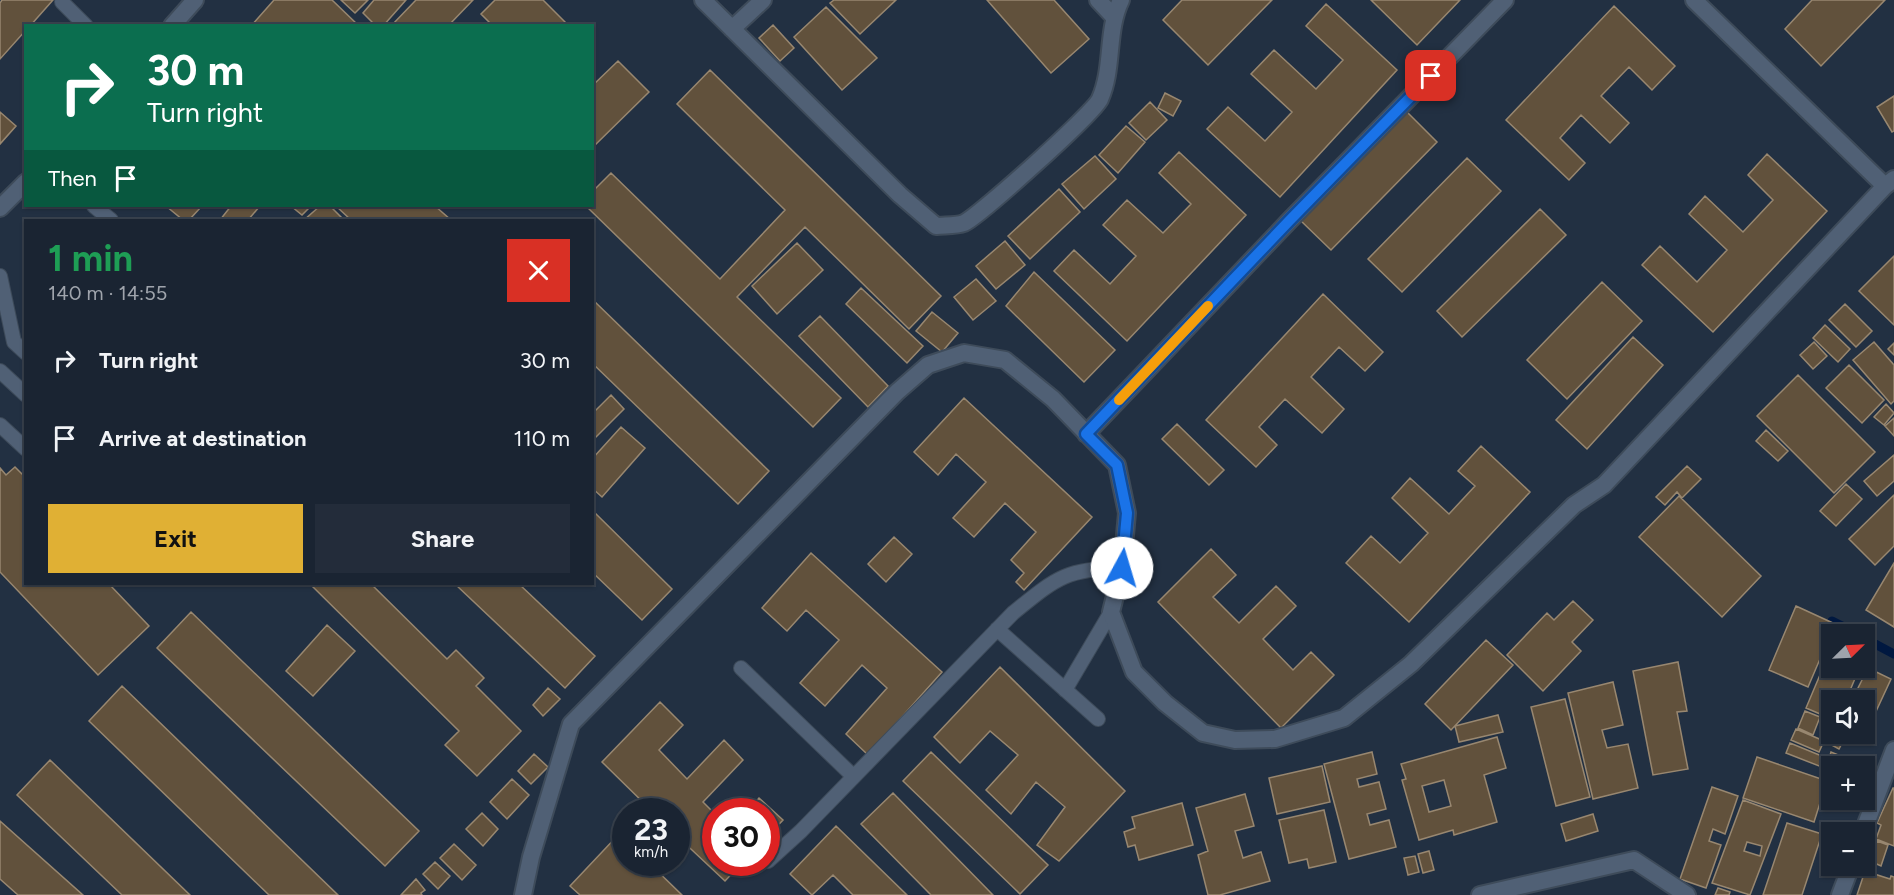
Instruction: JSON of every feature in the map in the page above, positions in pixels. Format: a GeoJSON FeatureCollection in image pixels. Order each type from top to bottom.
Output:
{"type":"FeatureCollection","features":[{"type":"Feature","properties":{"kind":"street"},"geometry":{"type":"LineString","coordinates":[[174,24],[195,0]]}},
{"type":"Feature","properties":{"kind":"street"},"geometry":{"type":"LineString","coordinates":[[703,0],[900,195],[936,226],[964,223],[1045,155],[1100,100],[1113,16],[1121,0]]}},
{"type":"Feature","properties":{"kind":"street"},"geometry":{"type":"LineString","coordinates":[[732,28],[762,0]]}},
{"type":"Feature","properties":{"kind":"street"},"geometry":{"type":"LineString","coordinates":[[1098,0],[1113,16]]}},
{"type":"Feature","properties":{"kind":"street"},"geometry":{"type":"LineString","coordinates":[[1086,434],[1290,220],[1505,0]]}},
{"type":"Feature","properties":{"kind":"street"},"geometry":{"type":"LineString","coordinates":[[523,895],[531,857],[571,724],[889,400],[928,365],[964,352],[1005,360],[1053,399],[1117,465],[1127,513],[1122,568],[1111,612],[1134,672],[1165,703],[1203,733],[1235,740],[1275,739],[1344,718],[1411,664],[1519,562],[1574,505],[1604,484],[1890,182],[1700,2]]}},
{"type":"Feature","properties":{"kind":"street"},"geometry":{"type":"LineString","coordinates":[[0,208],[24,184]]}},
{"type":"Feature","properties":{"kind":"street"},"geometry":{"type":"LineString","coordinates":[[1867,822],[1894,750]]}},
{"type":"Feature","properties":{"kind":"street"},"geometry":{"type":"LineString","coordinates":[[1480,895],[1634,860],[1688,895]]}},
{"type":"Feature","properties":{"kind":"street"},"geometry":{"type":"LineString","coordinates":[[1840,895],[1847,876]]}},
{"type":"Feature","properties":{"kind":"lane"},"geometry":{"type":"LineString","coordinates":[[62,2],[85,24]]}},
{"type":"Feature","properties":{"kind":"lane"},"geometry":{"type":"LineString","coordinates":[[95,207],[110,219]]}},
{"type":"Feature","properties":{"kind":"lane"},"geometry":{"type":"LineString","coordinates":[[0,276],[14,342],[24,351]]}},
{"type":"Feature","properties":{"kind":"lane"},"geometry":{"type":"LineString","coordinates":[[0,371],[24,393]]}},
{"type":"Feature","properties":{"kind":"lane"},"geometry":{"type":"LineString","coordinates":[[0,425],[24,447]]}},
{"type":"Feature","properties":{"kind":"lane"},"geometry":{"type":"LineString","coordinates":[[780,849],[1013,613],[1052,582],[1086,568],[1122,568]]}},
{"type":"Feature","properties":{"kind":"lane"},"geometry":{"type":"LineString","coordinates":[[1065,690],[1111,612]]}},
{"type":"Feature","properties":{"kind":"lane"},"geometry":{"type":"LineString","coordinates":[[997,629],[1098,719]]}},
{"type":"Feature","properties":{"kind":"lane"},"geometry":{"type":"LineString","coordinates":[[741,668],[853,776]]}},
{"type":"Feature","properties":{"kind":"building"},"geometry":{"type":"Polygon","coordinates":[[[2,0],[53,0],[32,24],[24,24],[24,32],[0,59],[0,3],[2,0]]]}},
{"type":"Feature","properties":{"kind":"building"},"geometry":{"type":"Polygon","coordinates":[[[274,0],[332,0],[357,24],[253,24],[274,0]]]}},
{"type":"Feature","properties":{"kind":"building"},"geometry":{"type":"Polygon","coordinates":[[[341,0],[368,0],[355,13],[341,0]]]}},
{"type":"Feature","properties":{"kind":"building"},"geometry":{"type":"Polygon","coordinates":[[[374,0],[406,0],[385,24],[374,24],[363,13],[374,0]]]}},
{"type":"Feature","properties":{"kind":"building"},"geometry":{"type":"Polygon","coordinates":[[[416,0],[473,0],[450,24],[393,24],[416,0]]]}},
{"type":"Feature","properties":{"kind":"building"},"geometry":{"type":"Polygon","coordinates":[[[495,0],[543,0],[567,24],[491,24],[481,14],[495,0]]]}},
{"type":"Feature","properties":{"kind":"building"},"geometry":{"type":"Polygon","coordinates":[[[834,0],[896,0],[860,34],[830,3],[834,0]]]}},
{"type":"Feature","properties":{"kind":"building"},"geometry":{"type":"Polygon","coordinates":[[[987,0],[1054,0],[1089,39],[1051,73],[987,0]]]}},
{"type":"Feature","properties":{"kind":"building"},"geometry":{"type":"Polygon","coordinates":[[[1182,0],[1272,0],[1208,65],[1163,20],[1182,0]]]}},
{"type":"Feature","properties":{"kind":"building"},"geometry":{"type":"Polygon","coordinates":[[[1371,0],[1460,0],[1417,45],[1371,0]]]}},
{"type":"Feature","properties":{"kind":"building"},"geometry":{"type":"Polygon","coordinates":[[[1812,0],[1885,0],[1821,66],[1785,29],[1812,0]]]}},
{"type":"Feature","properties":{"kind":"building"},"geometry":{"type":"Polygon","coordinates":[[[1326,4],[1397,70],[1280,197],[1207,129],[1228,107],[1265,141],[1292,112],[1251,74],[1274,50],[1316,89],[1343,60],[1306,26],[1326,4]]]}},
{"type":"Feature","properties":{"kind":"building"},"geometry":{"type":"Polygon","coordinates":[[[1614,6],[1675,66],[1652,90],[1629,67],[1601,96],[1629,123],[1610,143],[1581,115],[1560,138],[1585,163],[1569,180],[1506,120],[1614,6]]]}},
{"type":"Feature","properties":{"kind":"building"},"geometry":{"type":"Polygon","coordinates":[[[826,7],[877,58],[842,90],[794,37],[826,7]]]}},
{"type":"Feature","properties":{"kind":"building"},"geometry":{"type":"Polygon","coordinates":[[[773,25],[794,48],[780,61],[759,38],[773,25]]]}},
{"type":"Feature","properties":{"kind":"building"},"geometry":{"type":"Polygon","coordinates":[[[618,61],[649,92],[594,146],[594,84],[618,61]]]}},
{"type":"Feature","properties":{"kind":"building"},"geometry":{"type":"Polygon","coordinates":[[[710,70],[941,296],[909,329],[805,227],[737,297],[841,398],[813,427],[587,207],[594,207],[594,190],[611,173],[720,279],[785,210],[677,104],[710,70]]]}},
{"type":"Feature","properties":{"kind":"building"},"geometry":{"type":"Polygon","coordinates":[[[1165,93],[1181,101],[1173,116],[1158,108],[1165,93]]]}},
{"type":"Feature","properties":{"kind":"building"},"geometry":{"type":"Polygon","coordinates":[[[1894,96],[1894,131],[1892,132],[1877,107],[1894,96]]]}},
{"type":"Feature","properties":{"kind":"building"},"geometry":{"type":"Polygon","coordinates":[[[1150,102],[1167,120],[1146,140],[1129,123],[1150,102]]]}},
{"type":"Feature","properties":{"kind":"building"},"geometry":{"type":"Polygon","coordinates":[[[1405,110],[1437,142],[1331,250],[1300,220],[1405,110]]]}},
{"type":"Feature","properties":{"kind":"building"},"geometry":{"type":"Polygon","coordinates":[[[0,112],[16,126],[0,144],[0,112]]]}},
{"type":"Feature","properties":{"kind":"building"},"geometry":{"type":"Polygon","coordinates":[[[1126,126],[1145,142],[1118,173],[1099,155],[1126,126]]]}},
{"type":"Feature","properties":{"kind":"building"},"geometry":{"type":"Polygon","coordinates":[[[1179,152],[1246,215],[1127,341],[1054,271],[1074,250],[1110,284],[1136,256],[1103,225],[1127,200],[1163,233],[1191,204],[1159,173],[1179,152]]]}},
{"type":"Feature","properties":{"kind":"building"},"geometry":{"type":"Polygon","coordinates":[[[1767,154],[1827,211],[1713,332],[1642,265],[1660,246],[1697,282],[1727,250],[1689,214],[1705,196],[1743,232],[1773,200],[1748,175],[1767,154]]]}},
{"type":"Feature","properties":{"kind":"building"},"geometry":{"type":"Polygon","coordinates":[[[1095,156],[1116,179],[1084,209],[1062,184],[1095,156]]]}},
{"type":"Feature","properties":{"kind":"building"},"geometry":{"type":"Polygon","coordinates":[[[1467,158],[1501,191],[1402,292],[1368,259],[1467,158]]]}},
{"type":"Feature","properties":{"kind":"building"},"geometry":{"type":"Polygon","coordinates":[[[1059,189],[1080,212],[1030,259],[1008,236],[1059,189]]]}},
{"type":"Feature","properties":{"kind":"building"},"geometry":{"type":"Polygon","coordinates":[[[167,207],[201,207],[190,219],[182,219],[167,207]]]}},
{"type":"Feature","properties":{"kind":"building"},"geometry":{"type":"Polygon","coordinates":[[[230,207],[259,207],[249,219],[221,219],[230,207]]]}},
{"type":"Feature","properties":{"kind":"building"},"geometry":{"type":"Polygon","coordinates":[[[292,207],[310,207],[302,215],[292,207]]]}},
{"type":"Feature","properties":{"kind":"building"},"geometry":{"type":"Polygon","coordinates":[[[319,207],[331,207],[343,219],[305,219],[319,207]]]}},
{"type":"Feature","properties":{"kind":"building"},"geometry":{"type":"Polygon","coordinates":[[[337,207],[436,207],[450,219],[350,219],[337,207]]]}},
{"type":"Feature","properties":{"kind":"building"},"geometry":{"type":"Polygon","coordinates":[[[1540,209],[1566,235],[1462,337],[1437,311],[1540,209]]]}},
{"type":"Feature","properties":{"kind":"building"},"geometry":{"type":"Polygon","coordinates":[[[1005,241],[1025,265],[996,289],[976,266],[1005,241]]]}},
{"type":"Feature","properties":{"kind":"building"},"geometry":{"type":"Polygon","coordinates":[[[797,243],[823,270],[777,314],[752,286],[797,243]]]}},
{"type":"Feature","properties":{"kind":"building"},"geometry":{"type":"Polygon","coordinates":[[[1894,256],[1894,325],[1859,291],[1894,256]]]}},
{"type":"Feature","properties":{"kind":"building"},"geometry":{"type":"Polygon","coordinates":[[[1034,272],[1115,350],[1084,382],[1006,306],[1034,272]]]}},
{"type":"Feature","properties":{"kind":"building"},"geometry":{"type":"Polygon","coordinates":[[[976,279],[996,301],[973,320],[954,297],[976,279]]]}},
{"type":"Feature","properties":{"kind":"building"},"geometry":{"type":"Polygon","coordinates":[[[1602,282],[1642,321],[1567,399],[1527,360],[1602,282]]]}},
{"type":"Feature","properties":{"kind":"building"},"geometry":{"type":"Polygon","coordinates":[[[861,288],[923,346],[907,363],[846,304],[861,288]]]}},
{"type":"Feature","properties":{"kind":"building"},"geometry":{"type":"Polygon","coordinates":[[[1323,294],[1383,352],[1365,371],[1339,347],[1311,377],[1344,409],[1322,433],[1285,399],[1259,427],[1277,445],[1256,467],[1206,420],[1323,294]]]}},
{"type":"Feature","properties":{"kind":"building"},"geometry":{"type":"Polygon","coordinates":[[[594,301],[769,471],[738,504],[594,365],[594,301]]]}},
{"type":"Feature","properties":{"kind":"building"},"geometry":{"type":"Polygon","coordinates":[[[1845,304],[1872,331],[1856,347],[1829,320],[1845,304]]]}},
{"type":"Feature","properties":{"kind":"building"},"geometry":{"type":"Polygon","coordinates":[[[932,312],[958,333],[942,352],[916,331],[932,312]]]}},
{"type":"Feature","properties":{"kind":"building"},"geometry":{"type":"Polygon","coordinates":[[[820,316],[888,386],[868,407],[799,336],[820,316]]]}},
{"type":"Feature","properties":{"kind":"building"},"geometry":{"type":"Polygon","coordinates":[[[1825,325],[1850,349],[1838,362],[1813,338],[1825,325]]]}},
{"type":"Feature","properties":{"kind":"building"},"geometry":{"type":"Polygon","coordinates":[[[1633,337],[1663,365],[1587,449],[1556,420],[1633,337]]]}},
{"type":"Feature","properties":{"kind":"building"},"geometry":{"type":"Polygon","coordinates":[[[1814,342],[1827,356],[1813,369],[1800,355],[1814,342]]]}},
{"type":"Feature","properties":{"kind":"building"},"geometry":{"type":"Polygon","coordinates":[[[1874,342],[1894,365],[1894,401],[1891,404],[1853,360],[1874,342]]]}},
{"type":"Feature","properties":{"kind":"building"},"geometry":{"type":"Polygon","coordinates":[[[1894,343],[1894,355],[1888,349],[1894,343]]]}},
{"type":"Feature","properties":{"kind":"building"},"geometry":{"type":"Polygon","coordinates":[[[1849,365],[1884,400],[1862,423],[1826,388],[1849,365]]]}},
{"type":"Feature","properties":{"kind":"building"},"geometry":{"type":"Polygon","coordinates":[[[1798,375],[1875,452],[1834,493],[1757,416],[1798,375]]]}},
{"type":"Feature","properties":{"kind":"building"},"geometry":{"type":"Polygon","coordinates":[[[611,395],[624,409],[594,439],[594,412],[611,395]]]}},
{"type":"Feature","properties":{"kind":"building"},"geometry":{"type":"Polygon","coordinates":[[[964,398],[1092,517],[1024,590],[1016,582],[1024,573],[1011,560],[1036,532],[1005,503],[974,537],[953,518],[986,482],[956,454],[938,475],[914,452],[964,398]]]}},
{"type":"Feature","properties":{"kind":"building"},"geometry":{"type":"Polygon","coordinates":[[[1886,404],[1894,413],[1884,425],[1874,417],[1886,404]]]}},
{"type":"Feature","properties":{"kind":"building"},"geometry":{"type":"Polygon","coordinates":[[[1894,418],[1894,436],[1885,426],[1894,418]]]}},
{"type":"Feature","properties":{"kind":"building"},"geometry":{"type":"Polygon","coordinates":[[[1177,424],[1224,470],[1209,485],[1162,439],[1177,424]]]}},
{"type":"Feature","properties":{"kind":"building"},"geometry":{"type":"Polygon","coordinates":[[[621,427],[645,448],[602,497],[594,490],[594,457],[621,427]]]}},
{"type":"Feature","properties":{"kind":"building"},"geometry":{"type":"Polygon","coordinates":[[[1766,430],[1788,451],[1778,461],[1756,441],[1766,430]]]}},
{"type":"Feature","properties":{"kind":"building"},"geometry":{"type":"Polygon","coordinates":[[[1481,446],[1530,492],[1409,622],[1346,563],[1371,536],[1400,563],[1428,533],[1392,498],[1410,478],[1449,514],[1475,486],[1458,471],[1481,446]]]}},
{"type":"Feature","properties":{"kind":"building"},"geometry":{"type":"Polygon","coordinates":[[[1894,455],[1894,481],[1877,496],[1864,481],[1894,455]]]}},
{"type":"Feature","properties":{"kind":"building"},"geometry":{"type":"Polygon","coordinates":[[[1687,466],[1701,479],[1682,498],[1677,492],[1665,505],[1656,497],[1687,466]]]}},
{"type":"Feature","properties":{"kind":"building"},"geometry":{"type":"Polygon","coordinates":[[[15,467],[24,476],[24,585],[110,585],[149,626],[98,675],[0,572],[0,468],[6,475],[15,467]]]}},
{"type":"Feature","properties":{"kind":"building"},"geometry":{"type":"Polygon","coordinates":[[[1846,484],[1862,499],[1836,526],[1820,511],[1846,484]]]}},
{"type":"Feature","properties":{"kind":"building"},"geometry":{"type":"Polygon","coordinates":[[[1894,495],[1894,546],[1875,565],[1849,539],[1894,495]]]}},
{"type":"Feature","properties":{"kind":"building"},"geometry":{"type":"Polygon","coordinates":[[[1679,496],[1761,576],[1722,617],[1639,537],[1679,496]]]}},
{"type":"Feature","properties":{"kind":"building"},"geometry":{"type":"Polygon","coordinates":[[[594,512],[672,589],[642,620],[594,574],[594,512]]]}},
{"type":"Feature","properties":{"kind":"building"},"geometry":{"type":"Polygon","coordinates":[[[894,537],[912,554],[886,582],[868,564],[894,537]]]}},
{"type":"Feature","properties":{"kind":"building"},"geometry":{"type":"Polygon","coordinates":[[[1211,549],[1236,575],[1213,597],[1239,623],[1276,586],[1296,606],[1263,639],[1293,670],[1311,652],[1334,675],[1281,728],[1158,602],[1211,549]]]}},
{"type":"Feature","properties":{"kind":"building"},"geometry":{"type":"Polygon","coordinates":[[[811,553],[942,672],[868,755],[846,734],[887,688],[862,665],[825,706],[800,683],[839,640],[806,610],[787,631],[762,608],[811,553]]]}},
{"type":"Feature","properties":{"kind":"building"},"geometry":{"type":"Polygon","coordinates":[[[1894,563],[1894,627],[1866,610],[1894,563]]]}},
{"type":"Feature","properties":{"kind":"building"},"geometry":{"type":"Polygon","coordinates":[[[311,585],[372,585],[447,659],[456,650],[484,678],[476,686],[521,731],[477,776],[445,745],[459,731],[311,585]]]}},
{"type":"Feature","properties":{"kind":"building"},"geometry":{"type":"Polygon","coordinates":[[[456,585],[520,585],[595,656],[565,688],[456,585]]]}},
{"type":"Feature","properties":{"kind":"building"},"geometry":{"type":"Polygon","coordinates":[[[1573,601],[1593,620],[1572,642],[1581,651],[1543,691],[1507,655],[1547,613],[1554,620],[1573,601]]]}},
{"type":"Feature","properties":{"kind":"building"},"geometry":{"type":"Polygon","coordinates":[[[1796,606],[1835,624],[1821,624],[1821,657],[1808,687],[1769,670],[1796,606]]]}},
{"type":"Feature","properties":{"kind":"building"},"geometry":{"type":"Polygon","coordinates":[[[191,612],[419,831],[385,866],[157,648],[191,612]]]}},
{"type":"Feature","properties":{"kind":"building"},"geometry":{"type":"Polygon","coordinates":[[[327,625],[355,651],[313,696],[286,671],[327,625]]]}},
{"type":"Feature","properties":{"kind":"building"},"geometry":{"type":"Polygon","coordinates":[[[1486,640],[1513,665],[1451,730],[1425,704],[1486,640]]]}},
{"type":"Feature","properties":{"kind":"building"},"geometry":{"type":"Polygon","coordinates":[[[1678,662],[1687,711],[1677,712],[1688,769],[1653,775],[1633,671],[1678,662]]]}},
{"type":"Feature","properties":{"kind":"building"},"geometry":{"type":"Polygon","coordinates":[[[1000,667],[1125,791],[1059,861],[1037,845],[1065,807],[1036,782],[1011,814],[986,790],[1018,755],[990,731],[960,763],[934,737],[1000,667]]]}},
{"type":"Feature","properties":{"kind":"building"},"geometry":{"type":"Polygon","coordinates":[[[1875,671],[1891,679],[1875,714],[1875,690],[1857,690],[1863,678],[1875,678],[1875,671]]]}},
{"type":"Feature","properties":{"kind":"building"},"geometry":{"type":"Polygon","coordinates":[[[1821,673],[1821,678],[1855,678],[1850,690],[1821,690],[1821,714],[1806,708],[1821,673]]]}},
{"type":"Feature","properties":{"kind":"building"},"geometry":{"type":"Polygon","coordinates":[[[1613,682],[1623,725],[1602,730],[1607,748],[1628,744],[1638,788],[1593,799],[1568,693],[1613,682]]]}},
{"type":"Feature","properties":{"kind":"building"},"geometry":{"type":"Polygon","coordinates":[[[122,686],[338,895],[269,895],[89,721],[122,686]]]}},
{"type":"Feature","properties":{"kind":"building"},"geometry":{"type":"Polygon","coordinates":[[[548,688],[560,699],[543,716],[533,705],[548,688]]]}},
{"type":"Feature","properties":{"kind":"building"},"geometry":{"type":"Polygon","coordinates":[[[1565,699],[1590,797],[1556,806],[1531,707],[1565,699]]]}},
{"type":"Feature","properties":{"kind":"building"},"geometry":{"type":"Polygon","coordinates":[[[660,702],[683,725],[659,750],[687,779],[724,740],[743,760],[707,798],[702,798],[702,859],[690,848],[690,798],[639,798],[602,762],[660,702]]]}},
{"type":"Feature","properties":{"kind":"building"},"geometry":{"type":"Polygon","coordinates":[[[1805,711],[1820,717],[1813,735],[1798,728],[1805,711]]]}},
{"type":"Feature","properties":{"kind":"building"},"geometry":{"type":"Polygon","coordinates":[[[1498,715],[1503,732],[1459,742],[1455,726],[1498,715]]]}},
{"type":"Feature","properties":{"kind":"building"},"geometry":{"type":"Polygon","coordinates":[[[1796,729],[1821,740],[1823,744],[1819,752],[1791,740],[1796,729]]]}},
{"type":"Feature","properties":{"kind":"building"},"geometry":{"type":"Polygon","coordinates":[[[1497,737],[1506,768],[1484,775],[1497,822],[1454,835],[1453,830],[1419,840],[1402,780],[1406,779],[1401,764],[1497,737]],[[1444,780],[1422,786],[1429,812],[1451,806],[1444,780]]]}},
{"type":"Feature","properties":{"kind":"building"},"geometry":{"type":"Polygon","coordinates":[[[1790,743],[1822,756],[1821,767],[1786,753],[1790,743]]]}},
{"type":"Feature","properties":{"kind":"building"},"geometry":{"type":"Polygon","coordinates":[[[1830,744],[1842,744],[1839,749],[1830,744]]]}},
{"type":"Feature","properties":{"kind":"building"},"geometry":{"type":"Polygon","coordinates":[[[931,752],[1048,865],[1020,894],[903,781],[931,752]]]}},
{"type":"Feature","properties":{"kind":"building"},"geometry":{"type":"Polygon","coordinates":[[[1372,752],[1377,774],[1357,779],[1359,787],[1379,782],[1386,809],[1367,814],[1370,825],[1389,820],[1396,847],[1349,859],[1324,764],[1372,752]]]}},
{"type":"Feature","properties":{"kind":"building"},"geometry":{"type":"Polygon","coordinates":[[[534,754],[548,767],[531,784],[518,771],[534,754]]]}},
{"type":"Feature","properties":{"kind":"building"},"geometry":{"type":"Polygon","coordinates":[[[1757,757],[1821,779],[1821,800],[1814,822],[1743,798],[1757,757]]]}},
{"type":"Feature","properties":{"kind":"building"},"geometry":{"type":"Polygon","coordinates":[[[50,760],[190,895],[122,895],[17,795],[50,760]]]}},
{"type":"Feature","properties":{"kind":"building"},"geometry":{"type":"Polygon","coordinates":[[[1322,766],[1330,802],[1277,814],[1269,778],[1322,766]]]}},
{"type":"Feature","properties":{"kind":"building"},"geometry":{"type":"Polygon","coordinates":[[[512,779],[529,795],[507,819],[490,802],[512,779]]]}},
{"type":"Feature","properties":{"kind":"building"},"geometry":{"type":"Polygon","coordinates":[[[1712,787],[1738,796],[1725,834],[1713,829],[1709,841],[1721,845],[1706,888],[1680,879],[1712,787]]]}},
{"type":"Feature","properties":{"kind":"building"},"geometry":{"type":"Polygon","coordinates":[[[1893,788],[1894,846],[1876,839],[1881,825],[1877,823],[1893,788]]]}},
{"type":"Feature","properties":{"kind":"building"},"geometry":{"type":"Polygon","coordinates":[[[893,793],[993,895],[931,895],[861,824],[893,793]]]}},
{"type":"Feature","properties":{"kind":"building"},"geometry":{"type":"Polygon","coordinates":[[[1245,794],[1254,826],[1235,831],[1243,858],[1261,852],[1270,881],[1220,895],[1208,895],[1198,855],[1208,851],[1196,808],[1245,794]]]}},
{"type":"Feature","properties":{"kind":"building"},"geometry":{"type":"Polygon","coordinates":[[[1743,800],[1781,814],[1750,895],[1712,883],[1743,800]],[[1747,842],[1744,851],[1760,856],[1762,846],[1747,842]]]}},
{"type":"Feature","properties":{"kind":"building"},"geometry":{"type":"Polygon","coordinates":[[[1182,803],[1193,845],[1139,860],[1135,845],[1128,847],[1124,832],[1135,828],[1132,817],[1182,803]]]}},
{"type":"Feature","properties":{"kind":"building"},"geometry":{"type":"Polygon","coordinates":[[[1324,810],[1336,862],[1309,868],[1307,859],[1289,863],[1279,820],[1324,810]]]}},
{"type":"Feature","properties":{"kind":"building"},"geometry":{"type":"Polygon","coordinates":[[[482,813],[498,829],[483,846],[466,829],[482,813]]]}},
{"type":"Feature","properties":{"kind":"building"},"geometry":{"type":"Polygon","coordinates":[[[1593,814],[1598,831],[1566,841],[1561,824],[1593,814]]]}},
{"type":"Feature","properties":{"kind":"building"},"geometry":{"type":"Polygon","coordinates":[[[0,821],[83,895],[18,895],[0,879],[0,821]]]}},
{"type":"Feature","properties":{"kind":"building"},"geometry":{"type":"Polygon","coordinates":[[[1787,823],[1821,834],[1802,895],[1763,895],[1787,823]]]}},
{"type":"Feature","properties":{"kind":"building"},"geometry":{"type":"Polygon","coordinates":[[[836,826],[907,895],[853,895],[833,875],[812,895],[790,874],[836,826]]]}},
{"type":"Feature","properties":{"kind":"building"},"geometry":{"type":"Polygon","coordinates":[[[612,841],[612,876],[662,876],[682,895],[580,895],[570,886],[612,841]]]}},
{"type":"Feature","properties":{"kind":"building"},"geometry":{"type":"Polygon","coordinates":[[[1877,841],[1888,845],[1881,866],[1875,863],[1877,841]]]}},
{"type":"Feature","properties":{"kind":"building"},"geometry":{"type":"Polygon","coordinates":[[[454,844],[476,865],[462,880],[440,858],[454,844]]]}},
{"type":"Feature","properties":{"kind":"building"},"geometry":{"type":"Polygon","coordinates":[[[1429,851],[1434,870],[1423,873],[1418,854],[1429,851]]]}},
{"type":"Feature","properties":{"kind":"building"},"geometry":{"type":"Polygon","coordinates":[[[1415,856],[1419,872],[1408,875],[1404,858],[1415,856]]]}},
{"type":"Feature","properties":{"kind":"building"},"geometry":{"type":"Polygon","coordinates":[[[435,862],[450,876],[438,889],[423,874],[435,862]]]}},
{"type":"Feature","properties":{"kind":"building"},"geometry":{"type":"Polygon","coordinates":[[[1875,874],[1890,879],[1891,876],[1894,877],[1894,895],[1857,895],[1863,876],[1875,874]]]}},
{"type":"Feature","properties":{"kind":"building"},"geometry":{"type":"Polygon","coordinates":[[[720,876],[730,876],[725,881],[720,876]]]}},
{"type":"Feature","properties":{"kind":"building"},"geometry":{"type":"Polygon","coordinates":[[[416,879],[425,890],[421,893],[422,895],[401,895],[416,879]]]}},
{"type":"Feature","properties":{"kind":"building"},"geometry":{"type":"Polygon","coordinates":[[[1718,888],[1730,892],[1729,895],[1715,895],[1718,888]]]}},
{"type":"Feature","properties":{"kind":"waterway"},"geometry":{"type":"LineString","coordinates":[[1832,621],[1838,624]]}},
{"type":"Feature","properties":{"kind":"waterway"},"geometry":{"type":"LineString","coordinates":[[1875,644],[1894,654]]}},
{"type":"Feature","properties":{"kind":"slow traffic"},"geometry":{"type":"LineString","coordinates":[[1119,400],[1208,306]]}},
{"type":"Feature","properties":{"kind":"route"},"geometry":{"type":"LineString","coordinates":[[1122,568],[1127,513],[1117,465],[1086,434],[1431,76]]}}]}
